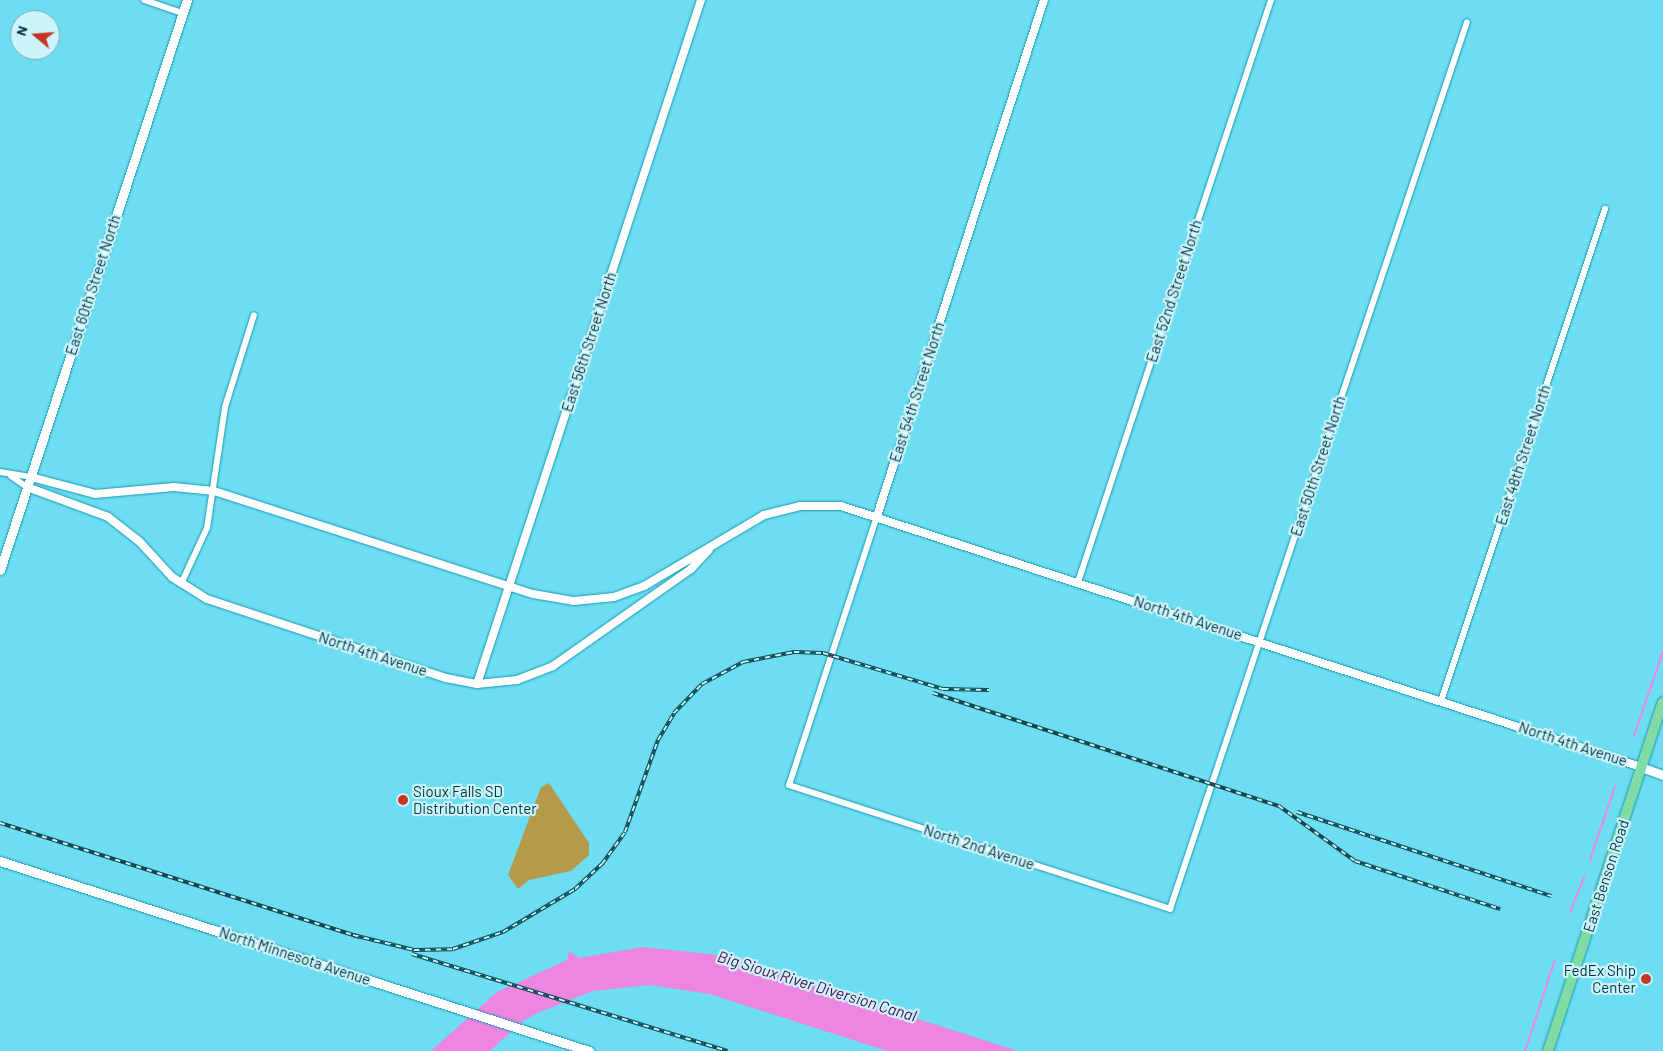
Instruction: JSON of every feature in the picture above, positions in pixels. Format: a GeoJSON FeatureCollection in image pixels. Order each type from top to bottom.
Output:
{"type":"FeatureCollection","features":[{"type":"Feature","properties":{"kind":"main road","name":"East 60th Street North"},"geometry":{"type":"LineString","coordinates":[[0,570],[186,0]]}},
{"type":"Feature","properties":{"kind":"main road","name":"East Benson Road"},"geometry":{"type":"LineString","coordinates":[[1548,1051],[1663,702]]}},
{"type":"Feature","properties":{"kind":"main road","name":"North 4th Avenue"},"geometry":{"type":"LineString","coordinates":[[1642,767],[1663,776]]}},
{"type":"Feature","properties":{"kind":"main road","name":"North Minnesota Avenue"},"geometry":{"type":"LineString","coordinates":[[0,861],[590,1051]]}},
{"type":"Feature","properties":{"kind":"street"},"geometry":{"type":"LineString","coordinates":[[144,0],[182,13]]}},
{"type":"Feature","properties":{"kind":"street","name":"East 56th Street North"},"geometry":{"type":"LineString","coordinates":[[477,684],[701,0]]}},
{"type":"Feature","properties":{"kind":"street","name":"East 54th Street North"},"geometry":{"type":"LineString","coordinates":[[789,785],[1044,0]]}},
{"type":"Feature","properties":{"kind":"street","name":"East 52nd Street North"},"geometry":{"type":"LineString","coordinates":[[1078,582],[1271,0]]}},
{"type":"Feature","properties":{"kind":"street","name":"East 50th Street North"},"geometry":{"type":"LineString","coordinates":[[1170,909],[1467,22]]}},
{"type":"Feature","properties":{"kind":"street","name":"East 48th Street North"},"geometry":{"type":"LineString","coordinates":[[1441,701],[1605,209]]}},
{"type":"Feature","properties":{"kind":"street"},"geometry":{"type":"LineString","coordinates":[[181,584],[200,548],[214,492],[225,407],[254,315]]}},
{"type":"Feature","properties":{"kind":"street"},"geometry":{"type":"LineString","coordinates":[[0,472],[28,487]]}},
{"type":"Feature","properties":{"kind":"street"},"geometry":{"type":"LineString","coordinates":[[10,476],[31,477]]}},
{"type":"Feature","properties":{"kind":"street","name":"North 4th Avenue"},"geometry":{"type":"LineString","coordinates":[[31,477],[95,494],[174,487],[214,492],[509,586],[560,600],[611,598],[644,586],[752,520],[788,508],[841,506],[1642,767]]}},
{"type":"Feature","properties":{"kind":"street","name":"North 4th Avenue"},"geometry":{"type":"LineString","coordinates":[[28,487],[112,520],[181,584],[222,605],[477,684],[516,680],[553,666],[691,569],[715,543]]}},
{"type":"Feature","properties":{"kind":"street","name":"North 2nd Avenue"},"geometry":{"type":"LineString","coordinates":[[789,785],[1170,909]]}},
{"type":"Feature","properties":{"kind":"shaded area"},"geometry":{"type":"Polygon","coordinates":[[[549,783],[589,843],[589,855],[571,871],[529,880],[518,889],[508,875],[541,787],[549,783]]]}},
{"type":"Feature","properties":{"kind":"shaded area"},"geometry":{"type":"Polygon","coordinates":[[[643,947],[717,955],[1018,1051],[887,1051],[710,994],[650,985],[593,991],[540,1012],[524,1020],[490,1051],[431,1051],[497,992],[567,960],[569,951],[579,958],[643,947]]]}},
{"type":"Feature","properties":{"kind":"waterway"},"geometry":{"type":"LineString","coordinates":[[1634,736],[1663,651]]}},
{"type":"Feature","properties":{"kind":"waterway"},"geometry":{"type":"LineString","coordinates":[[1590,860],[1615,786]]}},
{"type":"Feature","properties":{"kind":"waterway"},"geometry":{"type":"LineString","coordinates":[[1570,912],[1584,877]]}},
{"type":"Feature","properties":{"kind":"waterway"},"geometry":{"type":"LineString","coordinates":[[1525,1051],[1555,960]]}},
{"type":"Feature","properties":{"kind":"railway"},"geometry":{"type":"LineString","coordinates":[[353,935],[414,950],[453,949],[503,932],[575,889],[602,864],[625,832],[658,740],[674,713],[702,684],[743,662],[794,652],[823,653],[943,689],[989,690]]}},
{"type":"Feature","properties":{"kind":"railway"},"geometry":{"type":"LineString","coordinates":[[933,693],[1279,806],[1355,861],[1500,909]]}},
{"type":"Feature","properties":{"kind":"railway"},"geometry":{"type":"LineString","coordinates":[[1297,812],[1551,896]]}},
{"type":"Feature","properties":{"kind":"railway"},"geometry":{"type":"LineString","coordinates":[[0,823],[359,937]]}},
{"type":"Feature","properties":{"kind":"railway"},"geometry":{"type":"LineString","coordinates":[[412,954],[727,1051]]}},
{"type":"Feature","properties":{"kind":"place","name":"Sioux Falls SD Distribution Center"},"geometry":{"type":"Point","coordinates":[403,800]}},
{"type":"Feature","properties":{"kind":"place","name":"FedEx Ship Center"},"geometry":{"type":"Point","coordinates":[1646,979]}},
{"type":"Feature","properties":{"kind":"water label","name":"Big Sioux River Diversion Canal"},"geometry":{"type":"Point","coordinates":[817,986]}}]}
